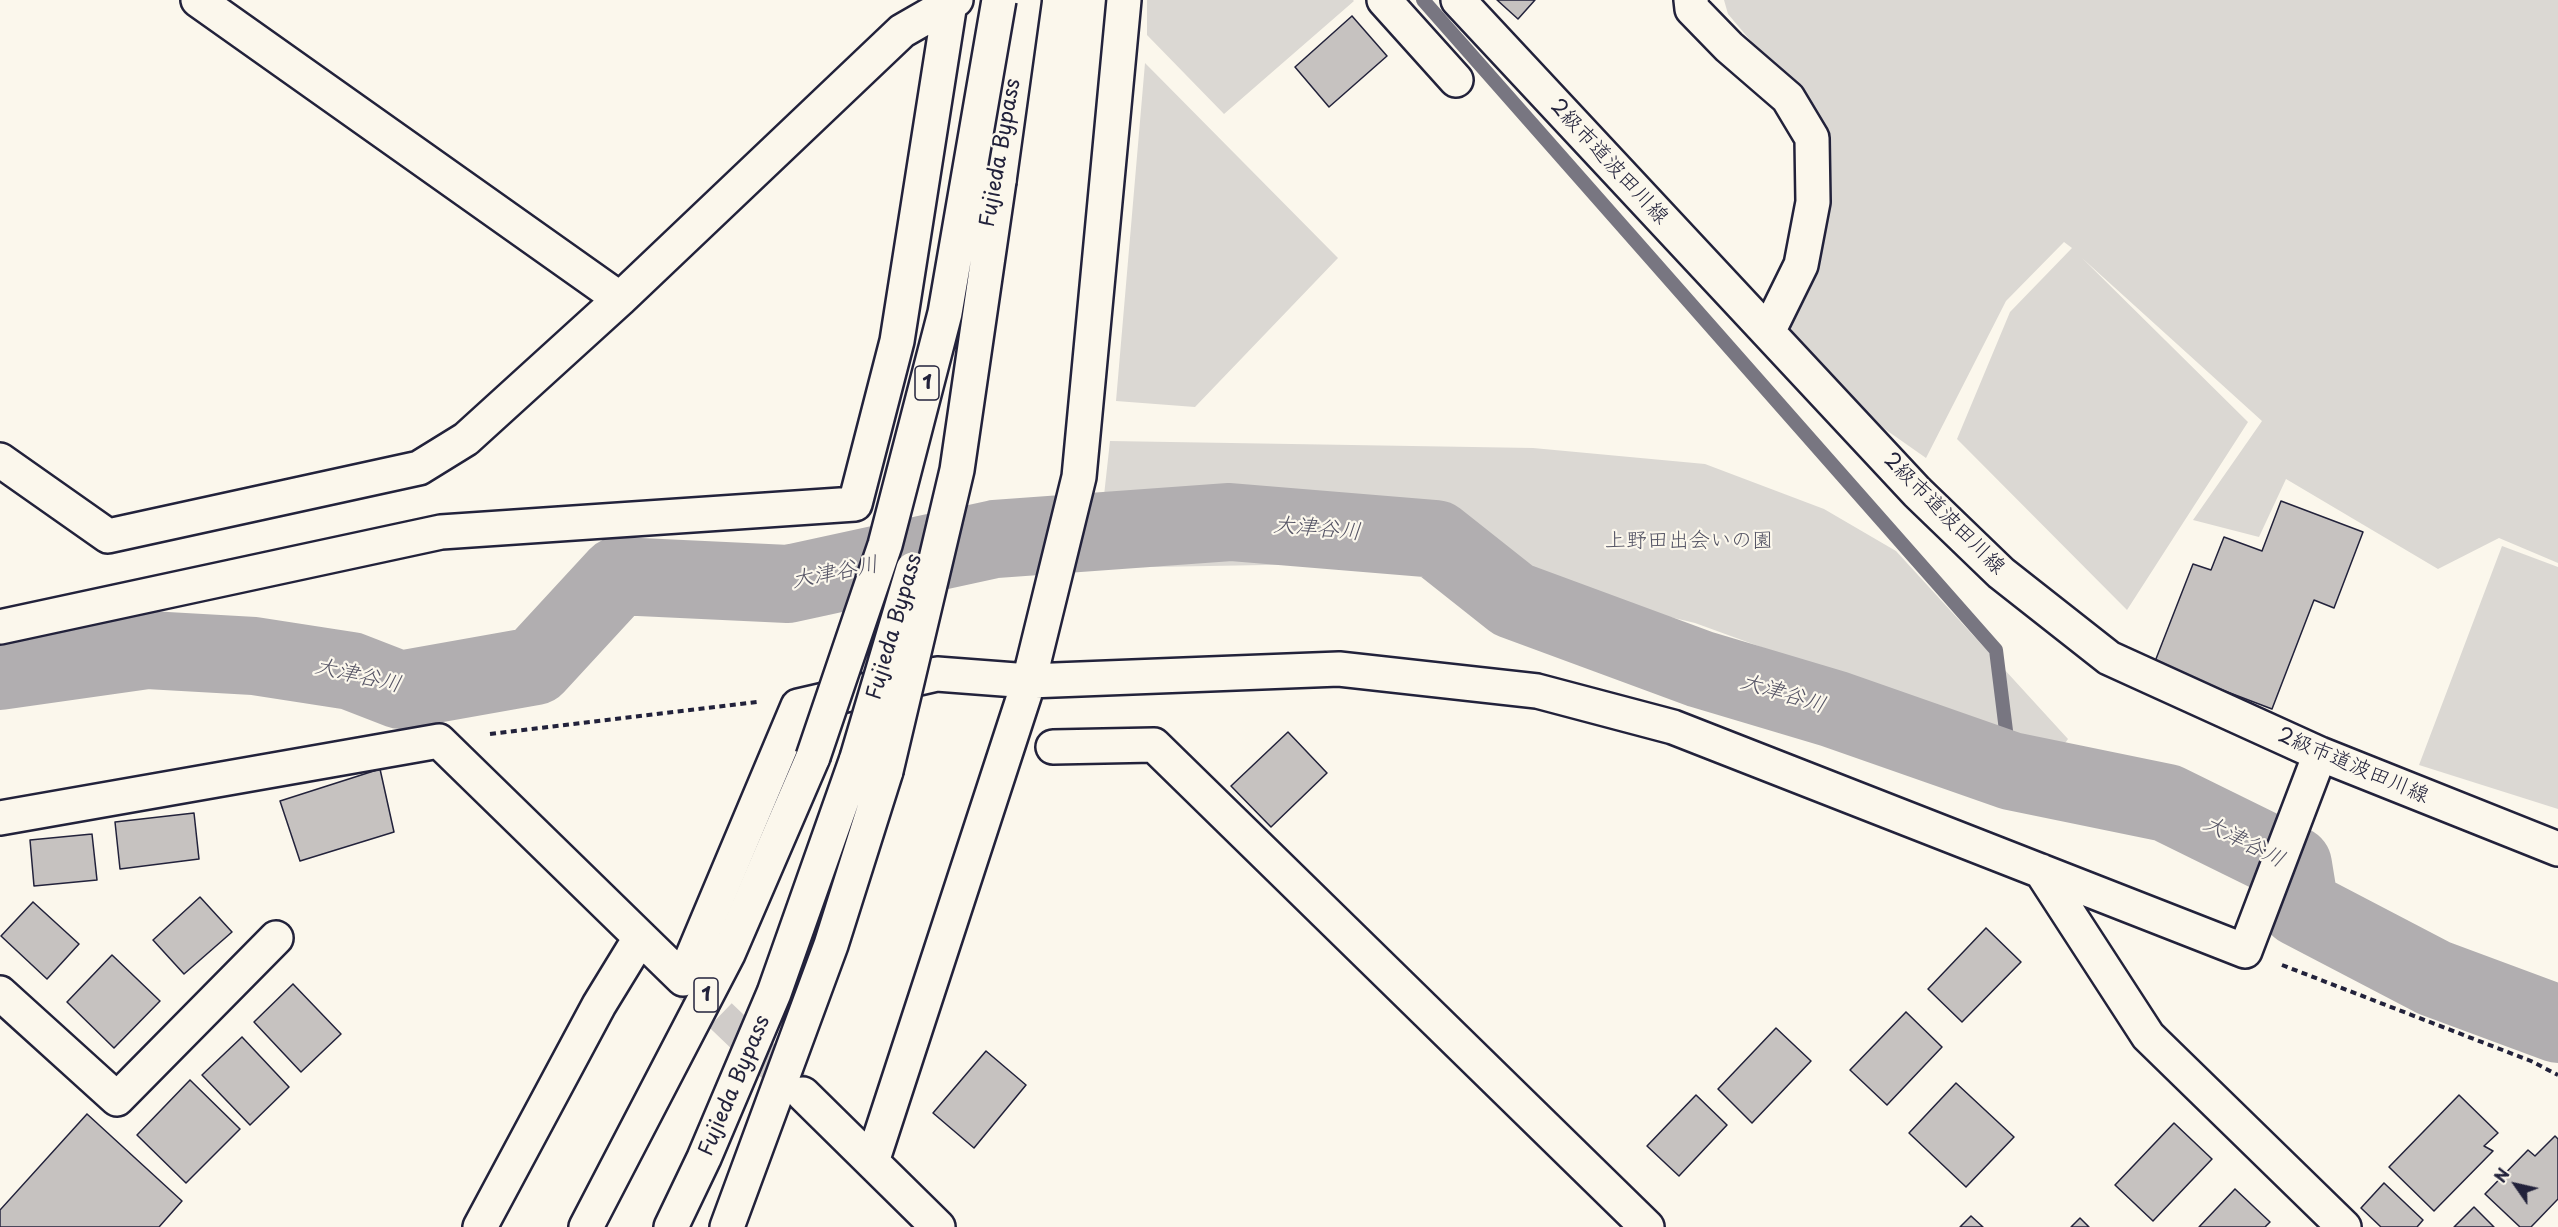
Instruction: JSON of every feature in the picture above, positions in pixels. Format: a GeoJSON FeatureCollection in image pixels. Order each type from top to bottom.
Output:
{"type":"FeatureCollection","features":[{"type":"Feature","properties":{"kind":"main road"},"geometry":{"type":"LineString","coordinates":[[198,0],[620,298]]}},
{"type":"Feature","properties":{"kind":"main road","name":"1"},"geometry":{"type":"LineString","coordinates":[[586,1227],[728,954],[813,757],[885,545],[945,313],[999,0]]}},
{"type":"Feature","properties":{"kind":"main road","name":"Fujieda Bypass"},"geometry":{"type":"LineString","coordinates":[[671,1227],[704,1158],[774,993],[857,758],[915,563],[999,181],[1024,0]]}},
{"type":"Feature","properties":{"kind":"main road"},"geometry":{"type":"LineString","coordinates":[[872,1162],[1031,673],[1079,477],[1124,0]]}},
{"type":"Feature","properties":{"kind":"main road"},"geometry":{"type":"LineString","coordinates":[[1383,0],[1456,80]]}},
{"type":"Feature","properties":{"kind":"main road","name":"2級市道波田川線"},"geometry":{"type":"LineString","coordinates":[[1458,0],[1917,492],[2001,573],[2109,658],[2320,754],[2558,849]]}},
{"type":"Feature","properties":{"kind":"main road"},"geometry":{"type":"LineString","coordinates":[[1691,0],[1692,9],[1729,47],[1788,98],[1812,138],[1813,202],[1801,265],[1768,332]]}},
{"type":"Feature","properties":{"kind":"main road"},"geometry":{"type":"LineString","coordinates":[[0,460],[108,536],[419,468],[466,439],[620,298],[902,31],[953,2]]}},
{"type":"Feature","properties":{"kind":"main road"},"geometry":{"type":"LineString","coordinates":[[0,627],[441,532],[855,504],[897,341],[953,2]]}},
{"type":"Feature","properties":{"kind":"main road","name":"1"},"geometry":{"type":"LineString","coordinates":[[727,1227],[831,945],[886,771],[957,470],[999,181]]}},
{"type":"Feature","properties":{"kind":"main road"},"geometry":{"type":"LineString","coordinates":[[0,818],[439,741],[683,979],[798,706],[938,674],[1338,669],[1537,691],[1674,727],[2245,951],[2320,754]]}},
{"type":"Feature","properties":{"kind":"main road"},"geometry":{"type":"LineString","coordinates":[[1053,747],[1154,746],[1647,1227]]}},
{"type":"Feature","properties":{"kind":"main road"},"geometry":{"type":"LineString","coordinates":[[2041,871],[2148,1036],[2326,1221]]}},
{"type":"Feature","properties":{"kind":"main road"},"geometry":{"type":"LineString","coordinates":[[0,993],[117,1099],[276,938]]}},
{"type":"Feature","properties":{"kind":"main road"},"geometry":{"type":"LineString","coordinates":[[480,1227],[599,1005],[640,938]]}},
{"type":"Feature","properties":{"kind":"main road"},"geometry":{"type":"LineString","coordinates":[[803,1094],[938,1227]]}},
{"type":"Feature","properties":{"kind":"path"},"geometry":{"type":"LineString","coordinates":[[439,741],[757,702]]}},
{"type":"Feature","properties":{"kind":"path"},"geometry":{"type":"LineString","coordinates":[[2245,951],[2530,1061],[2558,1075]]}},
{"type":"Feature","properties":{"kind":"green space"},"geometry":{"type":"Polygon","coordinates":[[[1147,0],[1354,1],[1224,114],[1147,35],[1147,0]]]}},
{"type":"Feature","properties":{"kind":"green space"},"geometry":{"type":"Polygon","coordinates":[[[1724,0],[2558,0],[2558,563],[2499,538],[2438,569],[2286,479],[2259,537],[2193,520],[2262,421],[2082,258],[2248,422],[2127,610],[1957,439],[2010,312],[2072,248],[2064,242],[2006,301],[1926,458],[1869,418],[1777,330],[1828,157],[1799,98],[1728,14],[1724,0]]]}},
{"type":"Feature","properties":{"kind":"green space"},"geometry":{"type":"Polygon","coordinates":[[[1145,63],[1338,258],[1195,407],[1116,401],[1145,63]]]}},
{"type":"Feature","properties":{"kind":"green space","name":"上野田出会いの園"},"geometry":{"type":"Polygon","coordinates":[[[1110,441],[1533,448],[1705,464],[1824,509],[1896,551],[2068,739],[2052,761],[1970,723],[1695,623],[1469,569],[1322,564],[1096,568],[1110,441]]]}},
{"type":"Feature","properties":{"kind":"green space"},"geometry":{"type":"Polygon","coordinates":[[[2502,546],[2558,567],[2558,809],[2419,765],[2502,546]]]}},
{"type":"Feature","properties":{"kind":"building"},"geometry":{"type":"Polygon","coordinates":[[[1497,0],[1535,0],[1518,19],[1497,0]]]}},
{"type":"Feature","properties":{"kind":"building"},"geometry":{"type":"Polygon","coordinates":[[[1352,16],[1387,56],[1329,107],[1295,67],[1352,16]]]}},
{"type":"Feature","properties":{"kind":"building"},"geometry":{"type":"Polygon","coordinates":[[[2281,501],[2363,532],[2334,608],[2314,600],[2272,709],[2154,664],[2193,564],[2211,570],[2224,537],[2262,551],[2281,501]]]}},
{"type":"Feature","properties":{"kind":"building"},"geometry":{"type":"Polygon","coordinates":[[[1288,732],[1327,773],[1271,827],[1231,786],[1288,732]]]}},
{"type":"Feature","properties":{"kind":"building"},"geometry":{"type":"Polygon","coordinates":[[[380,769],[394,832],[300,861],[280,801],[380,769]]]}},
{"type":"Feature","properties":{"kind":"building"},"geometry":{"type":"Polygon","coordinates":[[[194,813],[199,859],[120,869],[115,822],[194,813]]]}},
{"type":"Feature","properties":{"kind":"building"},"geometry":{"type":"Polygon","coordinates":[[[92,834],[97,880],[34,886],[30,840],[92,834]]]}},
{"type":"Feature","properties":{"kind":"building"},"geometry":{"type":"Polygon","coordinates":[[[200,897],[232,932],[184,974],[153,940],[200,897]]]}},
{"type":"Feature","properties":{"kind":"building"},"geometry":{"type":"Polygon","coordinates":[[[33,902],[79,944],[47,979],[1,936],[33,902]]]}},
{"type":"Feature","properties":{"kind":"building"},"geometry":{"type":"Polygon","coordinates":[[[1986,928],[2021,962],[1962,1022],[1928,989],[1986,928]]]}},
{"type":"Feature","properties":{"kind":"building"},"geometry":{"type":"Polygon","coordinates":[[[112,955],[160,1001],[114,1048],[67,1002],[112,955]]]}},
{"type":"Feature","properties":{"kind":"building"},"geometry":{"type":"Polygon","coordinates":[[[293,984],[341,1034],[301,1072],[254,1022],[293,984]]]}},
{"type":"Feature","properties":{"kind":"building"},"geometry":{"type":"Polygon","coordinates":[[[1906,1012],[1942,1047],[1887,1105],[1850,1070],[1906,1012]]]}},
{"type":"Feature","properties":{"kind":"building"},"geometry":{"type":"Polygon","coordinates":[[[1776,1028],[1811,1061],[1752,1123],[1718,1089],[1776,1028]]]}},
{"type":"Feature","properties":{"kind":"building"},"geometry":{"type":"Polygon","coordinates":[[[242,1037],[289,1087],[250,1125],[202,1075],[242,1037]]]}},
{"type":"Feature","properties":{"kind":"building"},"geometry":{"type":"Polygon","coordinates":[[[986,1051],[1026,1085],[974,1148],[933,1113],[986,1051]]]}},
{"type":"Feature","properties":{"kind":"building"},"geometry":{"type":"Polygon","coordinates":[[[190,1080],[240,1129],[186,1183],[137,1135],[190,1080]]]}},
{"type":"Feature","properties":{"kind":"building"},"geometry":{"type":"Polygon","coordinates":[[[1956,1083],[2014,1137],[1966,1187],[1909,1133],[1956,1083]]]}},
{"type":"Feature","properties":{"kind":"building"},"geometry":{"type":"Polygon","coordinates":[[[1696,1095],[1727,1125],[1679,1176],[1647,1146],[1696,1095]]]}},
{"type":"Feature","properties":{"kind":"building"},"geometry":{"type":"Polygon","coordinates":[[[2459,1095],[2498,1133],[2484,1146],[2493,1151],[2434,1211],[2389,1167],[2459,1095]]]}},
{"type":"Feature","properties":{"kind":"building"},"geometry":{"type":"Polygon","coordinates":[[[87,1114],[182,1201],[159,1227],[0,1227],[0,1210],[87,1114]]]}},
{"type":"Feature","properties":{"kind":"building"},"geometry":{"type":"Polygon","coordinates":[[[2174,1123],[2212,1159],[2153,1221],[2115,1185],[2174,1123]]]}},
{"type":"Feature","properties":{"kind":"building"},"geometry":{"type":"Polygon","coordinates":[[[2555,1136],[2558,1139],[2558,1199],[2531,1227],[2520,1227],[2485,1194],[2528,1150],[2535,1156],[2555,1136]]]}},
{"type":"Feature","properties":{"kind":"building"},"geometry":{"type":"Polygon","coordinates":[[[2384,1183],[2423,1220],[2417,1227],[2381,1227],[2361,1208],[2384,1183]]]}},
{"type":"Feature","properties":{"kind":"building"},"geometry":{"type":"Polygon","coordinates":[[[2235,1189],[2270,1222],[2265,1227],[2199,1227],[2235,1189]]]}},
{"type":"Feature","properties":{"kind":"building"},"geometry":{"type":"Polygon","coordinates":[[[2474,1207],[2494,1227],[2454,1227],[2474,1207]]]}},
{"type":"Feature","properties":{"kind":"building"},"geometry":{"type":"Polygon","coordinates":[[[1971,1216],[1983,1227],[1960,1227],[1971,1216]]]}},
{"type":"Feature","properties":{"kind":"building"},"geometry":{"type":"Polygon","coordinates":[[[2080,1218],[2089,1227],[2071,1227],[2080,1218]]]}},
{"type":"Feature","properties":{"kind":"waterway"},"geometry":{"type":"LineString","coordinates":[[1423,0],[1996,650],[2011,771]]}},
{"type":"Feature","properties":{"kind":"waterway","name":"大津谷川"},"geometry":{"type":"LineString","coordinates":[[0,671],[148,650],[254,656],[351,671],[400,690],[535,666],[618,576],[788,584],[995,539],[1230,522],[1436,539],[1513,600],[1700,669],[1834,709],[2011,771],[2167,803],[2293,865],[2300,908],[2434,978],[2558,1024]]}},
{"type":"Feature","properties":{"kind":"tunnel"},"geometry":{"type":"LineString","coordinates":[[685,981],[801,1093]]}}]}
